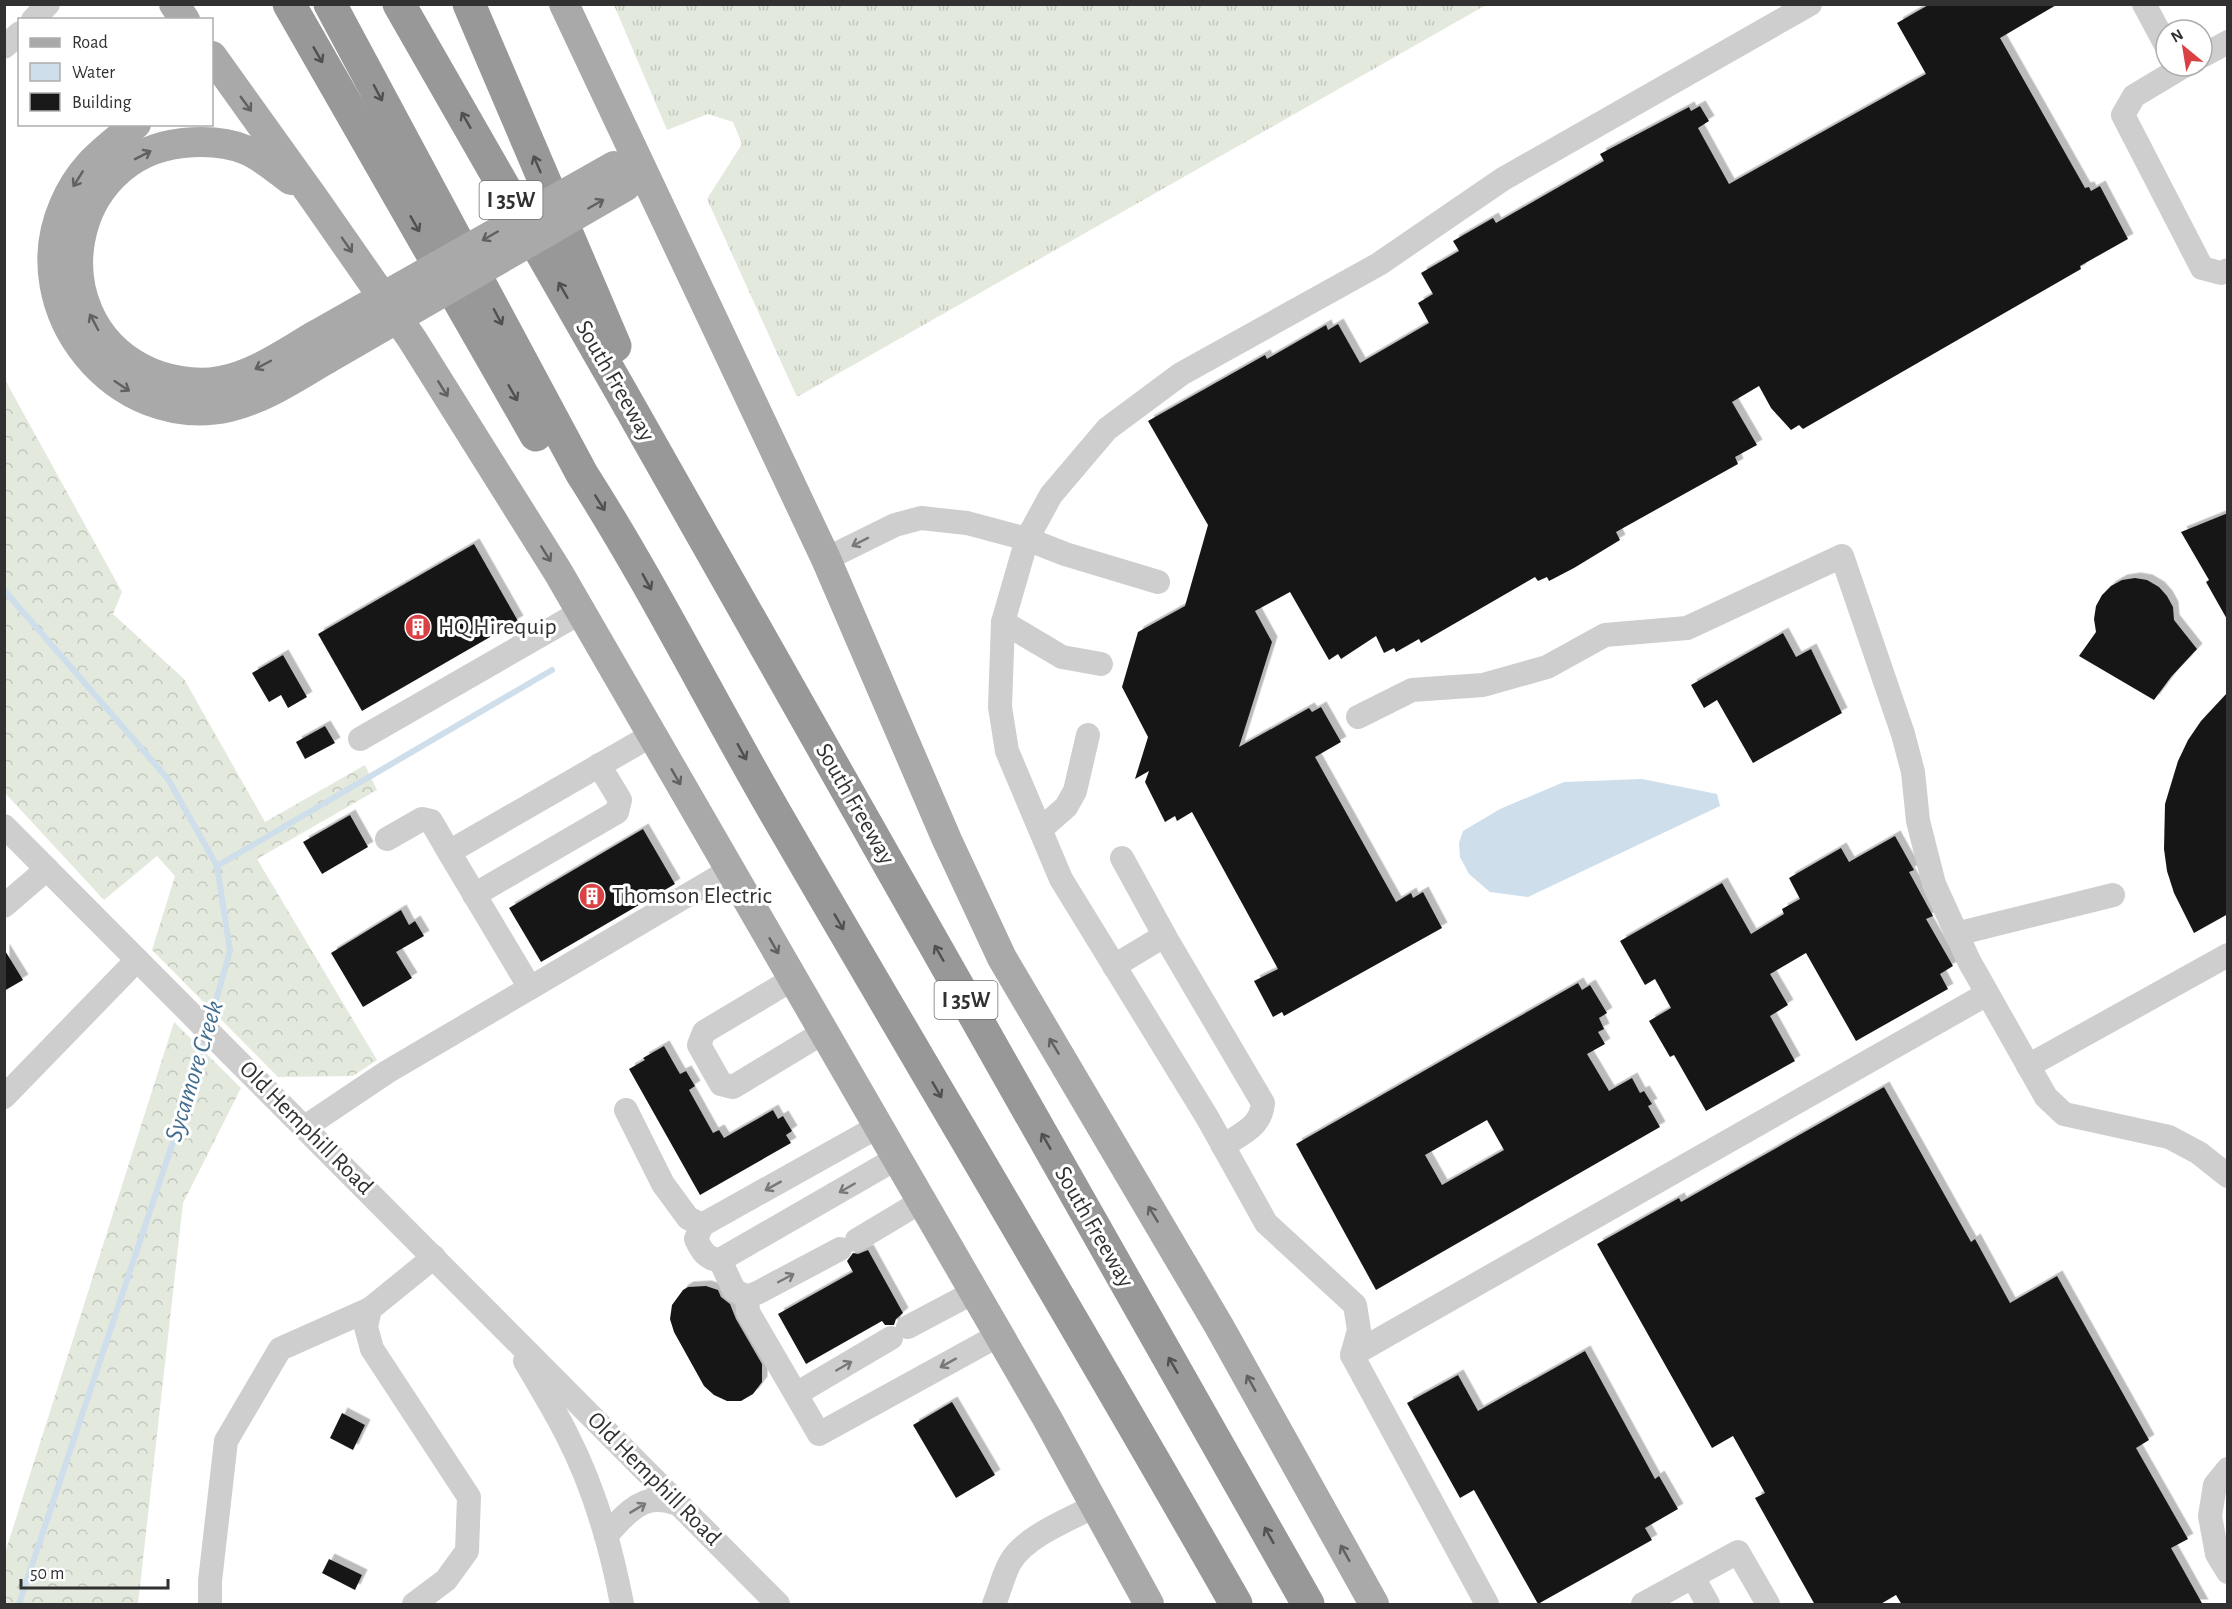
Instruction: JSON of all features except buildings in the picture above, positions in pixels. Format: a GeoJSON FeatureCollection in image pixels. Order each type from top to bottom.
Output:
{"type":"FeatureCollection","features":[{"type":"Feature","properties":{"kind":"highway"},"geometry":{"type":"LineString","coordinates":[[289,4],[545,450],[582,474]]}},
{"type":"Feature","properties":{"kind":"highway","name":"I 35W"},"geometry":{"type":"LineString","coordinates":[[330,4],[582,474],[618,531],[785,830],[1135,1427],[1236,1605]]}},
{"type":"Feature","properties":{"kind":"highway","name":"South Freeway"},"geometry":{"type":"LineString","coordinates":[[399,4],[1308,1605]]}},
{"type":"Feature","properties":{"kind":"highway"},"geometry":{"type":"LineString","coordinates":[[469,4],[615,344],[623,395]]}},
{"type":"Feature","properties":{"kind":"main road"},"geometry":{"type":"LineString","coordinates":[[172,4],[183,18]]}},
{"type":"Feature","properties":{"kind":"main road"},"geometry":{"type":"LineString","coordinates":[[564,4],[630,171],[826,559],[947,840],[1002,958],[1219,1326],[1374,1605]]}},
{"type":"Feature","properties":{"kind":"main road"},"geometry":{"type":"LineString","coordinates":[[213,57],[412,339],[581,612],[999,1335],[1149,1605]]}},
{"type":"Feature","properties":{"kind":"main road"},"geometry":{"type":"LineString","coordinates":[[134,126],[83,170],[63,206],[55,235],[52,267],[57,298],[69,329],[92,362],[122,387],[136,395],[172,406],[210,409],[247,402],[321,348],[630,171]]}},
{"type":"Feature","properties":{"kind":"main road"},"geometry":{"type":"LineString","coordinates":[[313,197],[261,158],[231,145],[195,142],[158,148],[139,156],[124,167],[98,194],[84,222],[78,254],[81,291],[86,306],[102,335],[121,356],[156,375],[206,383],[234,378],[260,366],[321,348]]}},
{"type":"Feature","properties":{"kind":"street"},"geometry":{"type":"LineString","coordinates":[[35,18],[48,4]]}},
{"type":"Feature","properties":{"kind":"street"},"geometry":{"type":"LineString","coordinates":[[1487,1605],[1352,1355],[1359,1330],[1355,1305],[1266,1223],[1223,1146],[1061,879],[1007,751],[1000,707],[1003,622],[1026,538],[1051,495],[1107,429],[1181,374],[1379,264],[1503,178],[1810,4]]}},
{"type":"Feature","properties":{"kind":"street"},"geometry":{"type":"LineString","coordinates":[[2144,4],[2154,23]]}},
{"type":"Feature","properties":{"kind":"street"},"geometry":{"type":"LineString","coordinates":[[4,47],[18,35]]}},
{"type":"Feature","properties":{"kind":"street"},"geometry":{"type":"LineString","coordinates":[[2214,50],[2228,42]]}},
{"type":"Feature","properties":{"kind":"street"},"geometry":{"type":"LineString","coordinates":[[2163,78],[2134,96],[2123,115],[2202,268],[2221,273],[2228,270]]}},
{"type":"Feature","properties":{"kind":"street"},"geometry":{"type":"LineString","coordinates":[[826,559],[895,525],[921,518],[967,523],[1026,538],[1065,554],[1158,582]]}},
{"type":"Feature","properties":{"kind":"street"},"geometry":{"type":"LineString","coordinates":[[1358,717],[1412,690],[1483,685],[1547,667],[1605,635],[1687,628],[1842,556],[1913,772],[1918,821],[1934,884],[1956,934],[1987,994],[2046,1097],[2064,1114],[2169,1137],[2199,1153],[2228,1176]]}},
{"type":"Feature","properties":{"kind":"street"},"geometry":{"type":"LineString","coordinates":[[360,740],[581,612]]}},
{"type":"Feature","properties":{"kind":"street"},"geometry":{"type":"LineString","coordinates":[[1003,622],[1062,657],[1101,664]]}},
{"type":"Feature","properties":{"kind":"street"},"geometry":{"type":"LineString","coordinates":[[449,852],[652,735]]}},
{"type":"Feature","properties":{"kind":"street"},"geometry":{"type":"LineString","coordinates":[[1041,829],[1066,807],[1075,791],[1088,735]]}},
{"type":"Feature","properties":{"kind":"street"},"geometry":{"type":"LineString","coordinates":[[474,895],[617,812],[620,800],[599,765]]}},
{"type":"Feature","properties":{"kind":"street"},"geometry":{"type":"LineString","coordinates":[[387,838],[422,819],[431,821],[530,988]]}},
{"type":"Feature","properties":{"kind":"street","name":"Old Hemphill Road"},"geometry":{"type":"LineString","coordinates":[[4,826],[778,1605]]}},
{"type":"Feature","properties":{"kind":"street"},"geometry":{"type":"LineString","coordinates":[[1122,858],[1164,936],[1263,1104],[1262,1115],[1253,1126],[1223,1146]]}},
{"type":"Feature","properties":{"kind":"street"},"geometry":{"type":"LineString","coordinates":[[4,906],[47,869]]}},
{"type":"Feature","properties":{"kind":"street"},"geometry":{"type":"LineString","coordinates":[[305,1127],[387,1072],[730,870]]}},
{"type":"Feature","properties":{"kind":"street"},"geometry":{"type":"LineString","coordinates":[[1956,934],[2113,895]]}},
{"type":"Feature","properties":{"kind":"street"},"geometry":{"type":"LineString","coordinates":[[1114,966],[1164,936]]}},
{"type":"Feature","properties":{"kind":"street"},"geometry":{"type":"LineString","coordinates":[[2028,1066],[2228,955]]}},
{"type":"Feature","properties":{"kind":"street"},"geometry":{"type":"LineString","coordinates":[[4,1096],[137,960]]}},
{"type":"Feature","properties":{"kind":"street"},"geometry":{"type":"LineString","coordinates":[[793,979],[704,1032],[699,1045],[720,1084],[733,1087],[824,1032]]}},
{"type":"Feature","properties":{"kind":"street"},"geometry":{"type":"LineString","coordinates":[[1352,1355],[1987,994]]}},
{"type":"Feature","properties":{"kind":"street"},"geometry":{"type":"LineString","coordinates":[[626,1110],[663,1184],[688,1218],[702,1225]]}},
{"type":"Feature","properties":{"kind":"street"},"geometry":{"type":"LineString","coordinates":[[879,1126],[702,1225],[696,1239],[702,1252],[714,1260],[720,1260],[897,1158]]}},
{"type":"Feature","properties":{"kind":"street"},"geometry":{"type":"LineString","coordinates":[[747,1297],[849,1244],[922,1202]]}},
{"type":"Feature","properties":{"kind":"street"},"geometry":{"type":"LineString","coordinates":[[210,1605],[210,1581],[226,1441],[280,1350],[370,1309],[434,1257]]}},
{"type":"Feature","properties":{"kind":"street"},"geometry":{"type":"LineString","coordinates":[[720,1260],[734,1290],[747,1297]]}},
{"type":"Feature","properties":{"kind":"street"},"geometry":{"type":"LineString","coordinates":[[796,1394],[974,1292]]}},
{"type":"Feature","properties":{"kind":"street"},"geometry":{"type":"LineString","coordinates":[[747,1297],[748,1312],[819,1434],[999,1335]]}},
{"type":"Feature","properties":{"kind":"street"},"geometry":{"type":"LineString","coordinates":[[370,1309],[366,1327],[372,1349],[469,1497],[467,1551],[446,1580],[414,1605]]}},
{"type":"Feature","properties":{"kind":"street","name":"Old Hemphill Road"},"geometry":{"type":"LineString","coordinates":[[505,1328],[566,1432],[606,1536],[622,1605]]}},
{"type":"Feature","properties":{"kind":"street"},"geometry":{"type":"LineString","coordinates":[[2228,1469],[2215,1485],[2210,1516],[2217,1554],[2228,1572]]}},
{"type":"Feature","properties":{"kind":"street"},"geometry":{"type":"LineString","coordinates":[[606,1536],[620,1519],[642,1503],[657,1500],[678,1504]]}},
{"type":"Feature","properties":{"kind":"street"},"geometry":{"type":"LineString","coordinates":[[994,1605],[1010,1562],[1018,1551],[1030,1541],[1095,1506]]}},
{"type":"Feature","properties":{"kind":"street"},"geometry":{"type":"LineString","coordinates":[[1644,1604],[1738,1552],[1768,1605]]}},
{"type":"Feature","properties":{"kind":"street"},"geometry":{"type":"LineString","coordinates":[[1693,1577],[1708,1605]]}},
{"type":"Feature","properties":{"kind":"green space"},"geometry":{"type":"Polygon","coordinates":[[[614,5],[1486,5],[797,397],[707,199],[742,144],[733,122],[708,114],[667,130],[614,5]]]}},
{"type":"Feature","properties":{"kind":"green space"},"geometry":{"type":"Polygon","coordinates":[[[4,378],[122,592],[113,614],[184,679],[265,822],[365,765],[377,790],[257,859],[377,1060],[353,1076],[278,1077],[152,950],[175,876],[157,856],[104,900],[5,793],[4,378]]]}},
{"type":"Feature","properties":{"kind":"green space"},"geometry":{"type":"Polygon","coordinates":[[[174,1022],[241,1088],[183,1203],[138,1604],[5,1604],[5,1553],[174,1022]]]}},
{"type":"Feature","properties":{"kind":"water"},"geometry":{"type":"Polygon","coordinates":[[[1642,779],[1717,794],[1720,806],[1528,897],[1490,892],[1469,874],[1460,857],[1459,843],[1463,831],[1500,809],[1564,782],[1642,779]]]}},
{"type":"Feature","properties":{"kind":"waterway","name":"Sycamore Creek"},"geometry":{"type":"LineString","coordinates":[[4,590],[168,779],[217,866],[230,951],[209,1025]]}},
{"type":"Feature","properties":{"kind":"waterway"},"geometry":{"type":"LineString","coordinates":[[217,866],[552,670]]}},
{"type":"Feature","properties":{"kind":"waterway","name":"Sycamore Creek"},"geometry":{"type":"LineString","coordinates":[[19,1604],[190,1091],[205,1038]]}},
{"type":"Feature","properties":{"kind":"place","name":"HQ Hirequip"},"geometry":{"type":"Point","coordinates":[418,627]}},
{"type":"Feature","properties":{"kind":"place","name":"Thomson Electric"},"geometry":{"type":"Point","coordinates":[592,896]}}]}
